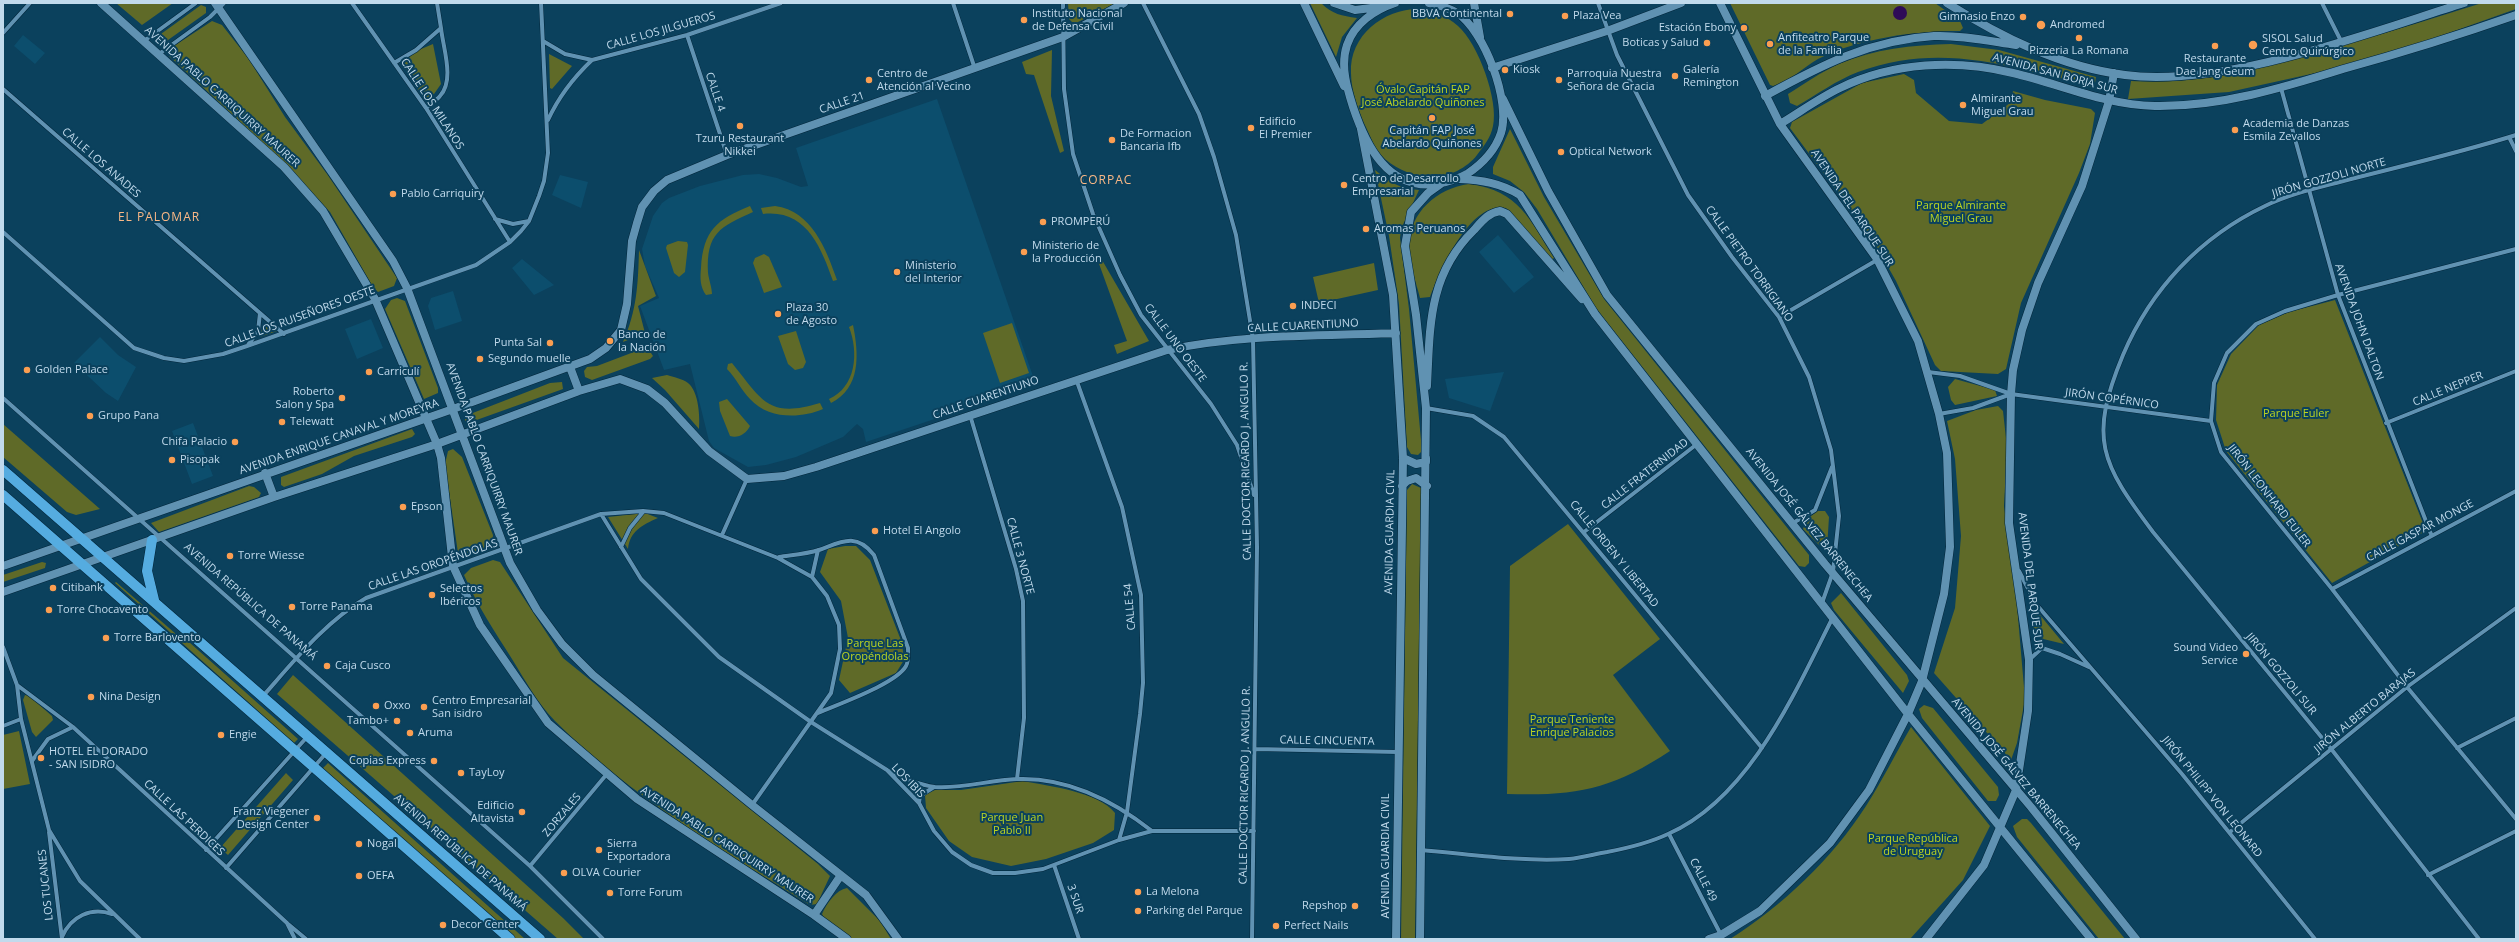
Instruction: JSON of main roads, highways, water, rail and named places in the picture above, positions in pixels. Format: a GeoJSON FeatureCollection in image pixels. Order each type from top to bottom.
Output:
{"type":"FeatureCollection","features":[{"type":"Feature","properties":{"kind":"main road","name":"AVENIDA PABLO CARRIQUIRRY MAURER"},"geometry":{"type":"LineString","coordinates":[[101,3],[284,167],[324,211],[375,299],[437,444],[441,458],[453,566],[480,625],[548,723],[606,775],[676,827],[814,915],[847,939]]}},
{"type":"Feature","properties":{"kind":"main road","name":"CALLE 21"},"geometry":{"type":"LineString","coordinates":[[642,207],[654,191],[667,180],[727,155],[1063,37],[1124,3]]}},
{"type":"Feature","properties":{"kind":"main road"},"geometry":{"type":"LineString","coordinates":[[1304,3],[1338,75],[1348,92]]}},
{"type":"Feature","properties":{"kind":"main road"},"geometry":{"type":"LineString","coordinates":[[1334,3],[1355,10],[1395,3]]}},
{"type":"Feature","properties":{"kind":"main road"},"geometry":{"type":"LineString","coordinates":[[1429,3],[1458,14],[1480,38]]}},
{"type":"Feature","properties":{"kind":"main road"},"geometry":{"type":"LineString","coordinates":[[1459,179],[1478,166],[1498,142],[1503,124],[1503,99],[1480,38],[1474,3]]}},
{"type":"Feature","properties":{"kind":"main road"},"geometry":{"type":"LineString","coordinates":[[1492,68],[1607,30],[1682,3]]}},
{"type":"Feature","properties":{"kind":"main road","name":"AVENIDA DEL PARQUE SUR"},"geometry":{"type":"LineString","coordinates":[[1709,939],[1721,935],[1760,911],[1830,843],[1869,790],[1908,714],[1922,681],[1944,594],[1950,547],[1947,453],[1939,414],[1918,341],[1877,260],[1780,124],[1720,3]]}},
{"type":"Feature","properties":{"kind":"main road","name":"AVENIDA SAN BORJA SUR"},"geometry":{"type":"LineString","coordinates":[[1947,3],[2023,46]]}},
{"type":"Feature","properties":{"kind":"main road","name":"AVENIDA SAN BORJA SUR"},"geometry":{"type":"LineString","coordinates":[[1765,96],[1838,58],[1861,49],[1907,39],[1935,36],[2023,46],[2114,73],[2153,76],[2221,70],[2284,58],[2464,3]]}},
{"type":"Feature","properties":{"kind":"main road","name":"AVENIDA PABLO CARRIQUIRRY MAURER"},"geometry":{"type":"LineString","coordinates":[[219,5],[392,261],[407,288],[504,549],[537,610],[562,644],[593,675],[752,805],[866,895],[898,939]]}},
{"type":"Feature","properties":{"kind":"main road"},"geometry":{"type":"LineString","coordinates":[[1384,6],[1360,24],[1346,46],[1344,61],[1348,92],[1360,129],[1380,162],[1395,176],[1420,185],[1442,183],[1459,179],[1492,182],[1506,187],[1520,196],[1595,314]]}},
{"type":"Feature","properties":{"kind":"main road","name":"AVENIDA SAN BORJA SUR"},"geometry":{"type":"LineString","coordinates":[[1780,124],[1838,88],[1872,74],[1905,67],[1978,66],[2013,73],[2109,100],[2154,106],[2202,104],[2281,88],[2419,47],[2516,15]]}},
{"type":"Feature","properties":{"kind":"main road","name":"AVENIDA DEL PARQUE SUR"},"geometry":{"type":"LineString","coordinates":[[1926,939],[1984,865],[2016,790],[2028,712],[2029,660],[2009,516],[2010,394],[2013,370],[2022,330],[2038,283],[2082,186],[2109,100],[2114,73]]}},
{"type":"Feature","properties":{"kind":"main road","name":"AVENIDA JOSÉ GÁLVEZ BARRENECHEA"},"geometry":{"type":"LineString","coordinates":[[1503,99],[1548,191],[1607,295],[1922,681],[2016,790],[2136,939]]}},
{"type":"Feature","properties":{"kind":"main road","name":"AVENIDA GUARDIA CIVIL"},"geometry":{"type":"LineString","coordinates":[[1360,129],[1387,259],[1396,333],[1403,458],[1396,939]]}},
{"type":"Feature","properties":{"kind":"main road"},"geometry":{"type":"LineString","coordinates":[[1426,408],[1405,246],[1412,212],[1428,193],[1442,183]]}},
{"type":"Feature","properties":{"kind":"main road","name":"AVENIDA ENRIQUE CANAVAL Y MOREYRA"},"geometry":{"type":"LineString","coordinates":[[3,566],[265,473],[453,409],[590,359],[606,348],[621,330],[627,304],[632,241],[642,207]]}},
{"type":"Feature","properties":{"kind":"main road"},"geometry":{"type":"LineString","coordinates":[[1403,458],[1416,464],[1426,462],[1426,408],[1431,316],[1440,281],[1452,257],[1470,233],[1488,215],[1500,211],[1507,214],[1595,314],[1908,714],[2091,939]]}},
{"type":"Feature","properties":{"kind":"main road","name":"CALLE CUARENTIUNO"},"geometry":{"type":"LineString","coordinates":[[579,391],[620,379],[648,390],[665,403],[709,451],[747,479],[784,476],[816,467],[1076,379],[1167,350],[1198,344],[1253,339],[1396,333]]}},
{"type":"Feature","properties":{"kind":"main road"},"geometry":{"type":"LineString","coordinates":[[3,592],[274,497],[437,444],[579,391],[570,367]]}},
{"type":"Feature","properties":{"kind":"main road"},"geometry":{"type":"LineString","coordinates":[[1420,939],[1427,486],[1426,456]]}},
{"type":"Feature","properties":{"kind":"main road","name":"AVENIDA REPÚBLICA DE PANAMÁ"},"geometry":{"type":"LineString","coordinates":[[3,470],[80,539],[154,600],[540,939]]}},
{"type":"Feature","properties":{"kind":"main road"},"geometry":{"type":"LineString","coordinates":[[265,473],[274,497]]}},
{"type":"Feature","properties":{"kind":"main road"},"geometry":{"type":"LineString","coordinates":[[1402,486],[1407,481],[1416,478],[1427,486]]}},
{"type":"Feature","properties":{"kind":"main road"},"geometry":{"type":"LineString","coordinates":[[3,495],[510,939]]}},
{"type":"Feature","properties":{"kind":"main road"},"geometry":{"type":"LineString","coordinates":[[154,600],[147,571],[156,539]]}},
{"type":"Feature","properties":{"kind":"main road"},"geometry":{"type":"LineString","coordinates":[[814,915],[841,875]]}},
{"type":"Feature","properties":{"kind":"place","name":"BBVA Continental"},"geometry":{"type":"Point","coordinates":[1510,14]}},
{"type":"Feature","properties":{"kind":"place","name":"Plaza Vea"},"geometry":{"type":"Point","coordinates":[1565,16]}},
{"type":"Feature","properties":{"kind":"place","name":"Gimnasio Enzo"},"geometry":{"type":"Point","coordinates":[2023,17]}},
{"type":"Feature","properties":{"kind":"place","name":"Instituto Nacional de Defensa Civil"},"geometry":{"type":"Point","coordinates":[1024,20]}},
{"type":"Feature","properties":{"kind":"place","name":"Andromed"},"geometry":{"type":"Point","coordinates":[2041,25]}},
{"type":"Feature","properties":{"kind":"place","name":"Estación Ebony"},"geometry":{"type":"Point","coordinates":[1744,28]}},
{"type":"Feature","properties":{"kind":"place","name":"Pizzeria La Romana"},"geometry":{"type":"Point","coordinates":[2079,38]}},
{"type":"Feature","properties":{"kind":"place","name":"Boticas y Salud"},"geometry":{"type":"Point","coordinates":[1707,43]}},
{"type":"Feature","properties":{"kind":"place","name":"Anfiteatro Parque de la Familia"},"geometry":{"type":"Point","coordinates":[1770,44]}},
{"type":"Feature","properties":{"kind":"place","name":"SISOL Salud Centro Quirúrgico"},"geometry":{"type":"Point","coordinates":[2253,45]}},
{"type":"Feature","properties":{"kind":"place","name":"Restaurante Dae Jang Geum"},"geometry":{"type":"Point","coordinates":[2215,46]}},
{"type":"Feature","properties":{"kind":"place","name":"Kiosk"},"geometry":{"type":"Point","coordinates":[1505,70]}},
{"type":"Feature","properties":{"kind":"place","name":"Galería Remington"},"geometry":{"type":"Point","coordinates":[1675,76]}},
{"type":"Feature","properties":{"kind":"place","name":"Centro de Atención al Vecino"},"geometry":{"type":"Point","coordinates":[869,80]}},
{"type":"Feature","properties":{"kind":"place","name":"Parroquia Nuestra Señora de Gracia"},"geometry":{"type":"Point","coordinates":[1559,80]}},
{"type":"Feature","properties":{"kind":"place","name":"Almirante Miguel Grau"},"geometry":{"type":"Point","coordinates":[1963,105]}},
{"type":"Feature","properties":{"kind":"place","name":"Capitán FAP José Abelardo Quiñones"},"geometry":{"type":"Point","coordinates":[1432,118]}},
{"type":"Feature","properties":{"kind":"place","name":"Tzuru Restaurant Nikkei"},"geometry":{"type":"Point","coordinates":[740,126]}},
{"type":"Feature","properties":{"kind":"place","name":"Edificio El Premier"},"geometry":{"type":"Point","coordinates":[1251,128]}},
{"type":"Feature","properties":{"kind":"place","name":"Academia de Danzas Esmila Zevallos"},"geometry":{"type":"Point","coordinates":[2235,130]}},
{"type":"Feature","properties":{"kind":"place","name":"De Formacion Bancaria Ifb"},"geometry":{"type":"Point","coordinates":[1112,140]}},
{"type":"Feature","properties":{"kind":"place","name":"Optical Network"},"geometry":{"type":"Point","coordinates":[1561,152]}},
{"type":"Feature","properties":{"kind":"place","name":"Centro de Desarrollo Empresarial"},"geometry":{"type":"Point","coordinates":[1344,185]}},
{"type":"Feature","properties":{"kind":"place","name":"Pablo Carriquiry"},"geometry":{"type":"Point","coordinates":[393,194]}},
{"type":"Feature","properties":{"kind":"place","name":"PROMPERÚ"},"geometry":{"type":"Point","coordinates":[1043,222]}},
{"type":"Feature","properties":{"kind":"place","name":"Aromas Peruanos"},"geometry":{"type":"Point","coordinates":[1366,229]}},
{"type":"Feature","properties":{"kind":"place","name":"Ministerio de la Producción"},"geometry":{"type":"Point","coordinates":[1024,252]}},
{"type":"Feature","properties":{"kind":"place","name":"Ministerio del Interior"},"geometry":{"type":"Point","coordinates":[897,272]}},
{"type":"Feature","properties":{"kind":"place","name":"INDECI"},"geometry":{"type":"Point","coordinates":[1293,306]}},
{"type":"Feature","properties":{"kind":"place","name":"Plaza 30 de Agosto"},"geometry":{"type":"Point","coordinates":[778,314]}},
{"type":"Feature","properties":{"kind":"place","name":"Banco de la Nación"},"geometry":{"type":"Point","coordinates":[610,341]}},
{"type":"Feature","properties":{"kind":"place","name":"Punta Sal"},"geometry":{"type":"Point","coordinates":[550,343]}},
{"type":"Feature","properties":{"kind":"place","name":"Segundo muelle"},"geometry":{"type":"Point","coordinates":[480,359]}},
{"type":"Feature","properties":{"kind":"place","name":"Golden Palace"},"geometry":{"type":"Point","coordinates":[27,370]}},
{"type":"Feature","properties":{"kind":"place","name":"Carriculí"},"geometry":{"type":"Point","coordinates":[369,372]}},
{"type":"Feature","properties":{"kind":"place","name":"Roberto Salon y Spa"},"geometry":{"type":"Point","coordinates":[342,398]}},
{"type":"Feature","properties":{"kind":"place","name":"Grupo Pana"},"geometry":{"type":"Point","coordinates":[90,416]}},
{"type":"Feature","properties":{"kind":"place","name":"Telewatt"},"geometry":{"type":"Point","coordinates":[282,422]}},
{"type":"Feature","properties":{"kind":"place","name":"Chifa Palacio"},"geometry":{"type":"Point","coordinates":[235,442]}},
{"type":"Feature","properties":{"kind":"place","name":"Pisopak"},"geometry":{"type":"Point","coordinates":[172,460]}},
{"type":"Feature","properties":{"kind":"place","name":"Epson"},"geometry":{"type":"Point","coordinates":[403,507]}},
{"type":"Feature","properties":{"kind":"place","name":"Hotel El Angolo"},"geometry":{"type":"Point","coordinates":[875,531]}},
{"type":"Feature","properties":{"kind":"place","name":"Torre Wiesse"},"geometry":{"type":"Point","coordinates":[230,556]}},
{"type":"Feature","properties":{"kind":"place","name":"Citibank"},"geometry":{"type":"Point","coordinates":[53,588]}},
{"type":"Feature","properties":{"kind":"place","name":"Selectos Ibéricos"},"geometry":{"type":"Point","coordinates":[432,595]}},
{"type":"Feature","properties":{"kind":"place","name":"Torre Panama"},"geometry":{"type":"Point","coordinates":[292,607]}},
{"type":"Feature","properties":{"kind":"place","name":"Torre Chocavento"},"geometry":{"type":"Point","coordinates":[49,610]}},
{"type":"Feature","properties":{"kind":"place","name":"Torre Barlovento"},"geometry":{"type":"Point","coordinates":[106,638]}},
{"type":"Feature","properties":{"kind":"place","name":"Sound Video Service"},"geometry":{"type":"Point","coordinates":[2246,654]}},
{"type":"Feature","properties":{"kind":"place","name":"Caja Cusco"},"geometry":{"type":"Point","coordinates":[327,666]}},
{"type":"Feature","properties":{"kind":"place","name":"Nina Design"},"geometry":{"type":"Point","coordinates":[91,697]}},
{"type":"Feature","properties":{"kind":"place","name":"Oxxo"},"geometry":{"type":"Point","coordinates":[376,706]}},
{"type":"Feature","properties":{"kind":"place","name":"Centro Empresarial San isidro"},"geometry":{"type":"Point","coordinates":[424,707]}},
{"type":"Feature","properties":{"kind":"place","name":"Tambo+"},"geometry":{"type":"Point","coordinates":[397,721]}},
{"type":"Feature","properties":{"kind":"place","name":"Aruma"},"geometry":{"type":"Point","coordinates":[410,733]}},
{"type":"Feature","properties":{"kind":"place","name":"Engie"},"geometry":{"type":"Point","coordinates":[221,735]}},
{"type":"Feature","properties":{"kind":"place","name":"HOTEL EL DORADO - SAN ISIDRO"},"geometry":{"type":"Point","coordinates":[41,758]}},
{"type":"Feature","properties":{"kind":"place","name":"Copias Express"},"geometry":{"type":"Point","coordinates":[434,761]}},
{"type":"Feature","properties":{"kind":"place","name":"TayLoy"},"geometry":{"type":"Point","coordinates":[461,773]}},
{"type":"Feature","properties":{"kind":"place","name":"Edificio Altavista"},"geometry":{"type":"Point","coordinates":[522,812]}},
{"type":"Feature","properties":{"kind":"place","name":"Franz Viegener Design Center"},"geometry":{"type":"Point","coordinates":[317,818]}},
{"type":"Feature","properties":{"kind":"place","name":"Nogal"},"geometry":{"type":"Point","coordinates":[359,844]}},
{"type":"Feature","properties":{"kind":"place","name":"Sierra Exportadora"},"geometry":{"type":"Point","coordinates":[599,850]}},
{"type":"Feature","properties":{"kind":"place","name":"OLVA Courier"},"geometry":{"type":"Point","coordinates":[564,873]}},
{"type":"Feature","properties":{"kind":"place","name":"OEFA"},"geometry":{"type":"Point","coordinates":[359,876]}},
{"type":"Feature","properties":{"kind":"place","name":"La Melona"},"geometry":{"type":"Point","coordinates":[1138,892]}},
{"type":"Feature","properties":{"kind":"place","name":"Torre Forum"},"geometry":{"type":"Point","coordinates":[610,893]}},
{"type":"Feature","properties":{"kind":"place","name":"Repshop"},"geometry":{"type":"Point","coordinates":[1355,906]}},
{"type":"Feature","properties":{"kind":"place","name":"Parking del Parque"},"geometry":{"type":"Point","coordinates":[1138,911]}},
{"type":"Feature","properties":{"kind":"place","name":"Decor Center"},"geometry":{"type":"Point","coordinates":[443,925]}},
{"type":"Feature","properties":{"kind":"place","name":"Perfect Nails"},"geometry":{"type":"Point","coordinates":[1276,926]}},
{"type":"Feature","properties":{"kind":"district","name":"CORPAC"},"geometry":{"type":"Point","coordinates":[1106,181]}},
{"type":"Feature","properties":{"kind":"district","name":"EL PALOMAR"},"geometry":{"type":"Point","coordinates":[159,218]}},
{"type":"Feature","properties":{"kind":"park label","name":"Óvalo Capitán FAP José Abelardo Quiñones"},"geometry":{"type":"Point","coordinates":[1423,96]}},
{"type":"Feature","properties":{"kind":"park label","name":"Parque Almirante Miguel Grau"},"geometry":{"type":"Point","coordinates":[1961,212]}},
{"type":"Feature","properties":{"kind":"park label","name":"Parque Euler"},"geometry":{"type":"Point","coordinates":[2296,414]}},
{"type":"Feature","properties":{"kind":"park label","name":"Parque Las Oropéndolas"},"geometry":{"type":"Point","coordinates":[875,650]}},
{"type":"Feature","properties":{"kind":"park label","name":"Parque Teniente Enrique Palacios"},"geometry":{"type":"Point","coordinates":[1572,726]}},
{"type":"Feature","properties":{"kind":"park label","name":"Parque Juan Pablo II"},"geometry":{"type":"Point","coordinates":[1012,824]}},
{"type":"Feature","properties":{"kind":"park label","name":"Parque República de Uruguay"},"geometry":{"type":"Point","coordinates":[1913,845]}}]}
